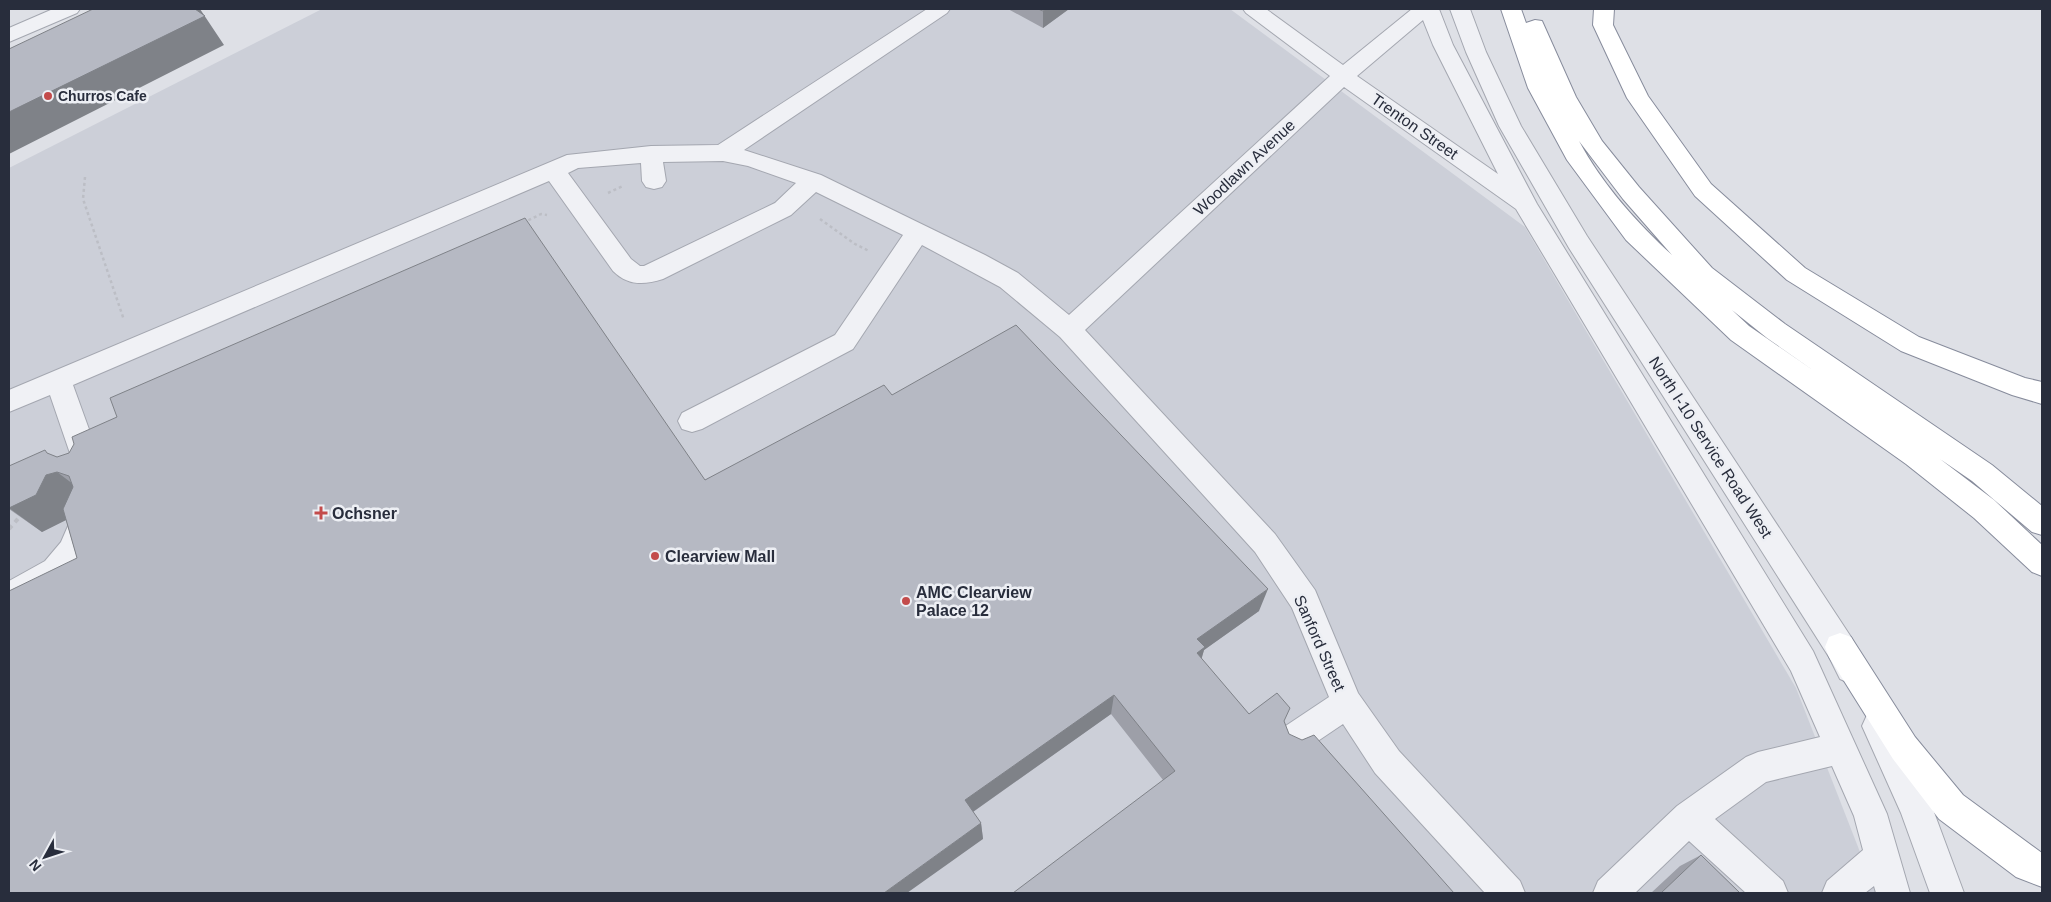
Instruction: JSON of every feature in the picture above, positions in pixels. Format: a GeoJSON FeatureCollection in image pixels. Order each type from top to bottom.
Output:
{"type":"FeatureCollection","features":[{"type":"Feature","properties":{"kind":"highway"},"geometry":{"type":"LineString","coordinates":[[1511,9],[1539,88],[1578,160],[1634,234],[1740,333],[1916,456],[1984,509],[2042,562]]}},
{"type":"Feature","properties":{"kind":"highway"},"geometry":{"type":"LineString","coordinates":[[1528,9],[1565,97],[1593,146],[1631,193],[1703,274],[1776,331],[1982,473],[2042,523]]}},
{"type":"Feature","properties":{"kind":"highway"},"geometry":{"type":"LineString","coordinates":[[1604,9],[1603,25],[1638,98],[1703,190],[1796,274],[1910,344],[2021,388],[2042,392]]}},
{"type":"Feature","properties":{"kind":"highway"},"geometry":{"type":"LineString","coordinates":[[1840,647],[1904,748],[1951,807],[2028,865],[2042,870]]}},
{"type":"Feature","properties":{"kind":"street"},"geometry":{"type":"LineString","coordinates":[[9,36],[70,9]]}},
{"type":"Feature","properties":{"kind":"street"},"geometry":{"type":"LineString","coordinates":[[723,154],[940,9]]}},
{"type":"Feature","properties":{"kind":"street","name":"Trenton Street"},"geometry":{"type":"LineString","coordinates":[[1253,9],[1343,76],[1578,242]]}},
{"type":"Feature","properties":{"kind":"street","name":"Woodlawn Avenue"},"geometry":{"type":"LineString","coordinates":[[1069,330],[1343,76],[1424,9]]}},
{"type":"Feature","properties":{"kind":"street","name":"North I-10 Service Road West"},"geometry":{"type":"LineString","coordinates":[[1429,9],[1442,45],[1526,206],[1802,661],[1870,814],[1881,858],[1893,893]]}},
{"type":"Feature","properties":{"kind":"street","name":"North I-10 Service Road West"},"geometry":{"type":"LineString","coordinates":[[1460,9],[1476,52],[1510,126],[1578,242],[1840,647],[1916,808],[1946,893]]}},
{"type":"Feature","properties":{"kind":"street"},"geometry":{"type":"LineString","coordinates":[[651,154],[654,181]]}},
{"type":"Feature","properties":{"kind":"street","name":"Sanford Street"},"geometry":{"type":"LineString","coordinates":[[9,401],[575,161],[651,154],[723,154],[752,159],[813,181],[918,232],[1009,280],[1069,330],[1265,543],[1304,600],[1347,703],[1387,762],[1508,893]]}},
{"type":"Feature","properties":{"kind":"street"},"geometry":{"type":"LineString","coordinates":[[553,170],[622,265],[633,274],[644,276],[654,272],[701,239],[783,209],[813,181]]}},
{"type":"Feature","properties":{"kind":"street"},"geometry":{"type":"LineString","coordinates":[[692,421],[844,342],[918,232]]}},
{"type":"Feature","properties":{"kind":"street"},"geometry":{"type":"LineString","coordinates":[[58,379],[89,468]]}},
{"type":"Feature","properties":{"kind":"street"},"geometry":{"type":"LineString","coordinates":[[9,596],[55,570],[72,550],[88,510]]}},
{"type":"Feature","properties":{"kind":"street"},"geometry":{"type":"LineString","coordinates":[[1292,740],[1347,703]]}},
{"type":"Feature","properties":{"kind":"street"},"geometry":{"type":"LineString","coordinates":[[1610,893],[1689,818],[1758,768],[1840,748]]}},
{"type":"Feature","properties":{"kind":"street"},"geometry":{"type":"LineString","coordinates":[[1689,818],[1771,893]]}},
{"type":"Feature","properties":{"kind":"street"},"geometry":{"type":"LineString","coordinates":[[1839,893],[1881,858]]}},
{"type":"Feature","properties":{"kind":"path"},"geometry":{"type":"LineString","coordinates":[[85,177],[83,199],[134,348]]}},
{"type":"Feature","properties":{"kind":"path"},"geometry":{"type":"LineString","coordinates":[[605,194],[631,182]]}},
{"type":"Feature","properties":{"kind":"path"},"geometry":{"type":"LineString","coordinates":[[523,222],[541,214],[549,215]]}},
{"type":"Feature","properties":{"kind":"path"},"geometry":{"type":"LineString","coordinates":[[817,217],[855,244],[897,264]]}},
{"type":"Feature","properties":{"kind":"path"},"geometry":{"type":"LineString","coordinates":[[9,529],[28,506]]}},
{"type":"Feature","properties":{"kind":"shaded area"},"geometry":{"type":"Polygon","coordinates":[[[322,9],[1230,9],[1525,227],[1796,688],[1876,893],[9,893],[9,168],[322,9]]]}},
{"type":"Feature","properties":{"kind":"building"},"geometry":{"type":"Polygon","coordinates":[[[93,9],[195,9],[205,16],[9,112],[9,49],[93,9]]]}},
{"type":"Feature","properties":{"kind":"building","name":"Clearview Mall"},"geometry":{"type":"Polygon","coordinates":[[[525,218],[705,480],[884,385],[892,395],[1016,325],[1268,589],[1197,639],[1205,647],[1197,653],[1249,714],[1277,693],[1290,708],[1284,721],[1289,734],[1302,740],[1314,735],[1454,893],[1013,893],[1175,771],[1114,695],[965,800],[981,823],[884,893],[9,893],[9,591],[77,558],[63,509],[73,487],[69,476],[57,472],[46,475],[36,495],[9,508],[9,466],[45,450],[47,453],[57,457],[69,453],[74,444],[72,437],[117,417],[110,398],[525,218]]]}},
{"type":"Feature","properties":{"kind":"building"},"geometry":{"type":"Polygon","coordinates":[[[1701,855],[1740,893],[1661,893],[1701,855]]]}},
{"type":"Feature","properties":{"kind":"place","name":"Churros Cafe"},"geometry":{"type":"Point","coordinates":[48,96]}},
{"type":"Feature","properties":{"kind":"place","name":"Ochsner"},"geometry":{"type":"Point","coordinates":[321,513]}},
{"type":"Feature","properties":{"kind":"place","name":"Clearview Mall"},"geometry":{"type":"Point","coordinates":[655,556]}},
{"type":"Feature","properties":{"kind":"place","name":"AMC Clearview Palace 12"},"geometry":{"type":"Point","coordinates":[906,601]}}]}
